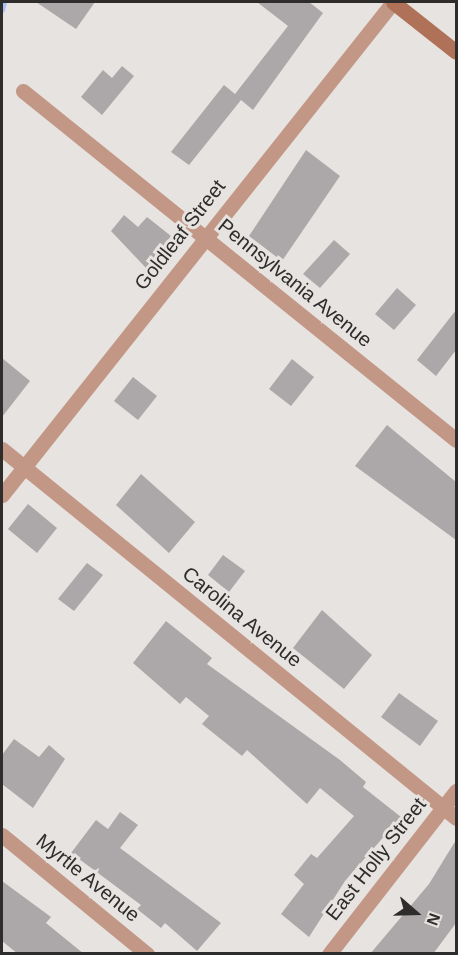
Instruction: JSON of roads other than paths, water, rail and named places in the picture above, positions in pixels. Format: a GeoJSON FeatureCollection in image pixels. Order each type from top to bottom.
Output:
{"type":"FeatureCollection","features":[{"type":"Feature","properties":{"kind":"main road"},"geometry":{"type":"LineString","coordinates":[[393,2],[456,51]]}},
{"type":"Feature","properties":{"kind":"street","name":"Goldleaf Street"},"geometry":{"type":"LineString","coordinates":[[2,495],[393,2]]}},
{"type":"Feature","properties":{"kind":"street","name":"Pennsylvania Avenue"},"geometry":{"type":"LineString","coordinates":[[23,91],[456,440]]}},
{"type":"Feature","properties":{"kind":"street","name":"Carolina Avenue"},"geometry":{"type":"LineString","coordinates":[[2,449],[456,818]]}},
{"type":"Feature","properties":{"kind":"street","name":"East Holly Street"},"geometry":{"type":"LineString","coordinates":[[329,954],[456,791]]}},
{"type":"Feature","properties":{"kind":"street","name":"Myrtle Avenue"},"geometry":{"type":"LineString","coordinates":[[2,835],[147,954]]}},
{"type":"Feature","properties":{"kind":"waterway"},"geometry":{"type":"LineString","coordinates":[[2,10],[4,2]]}}]}
